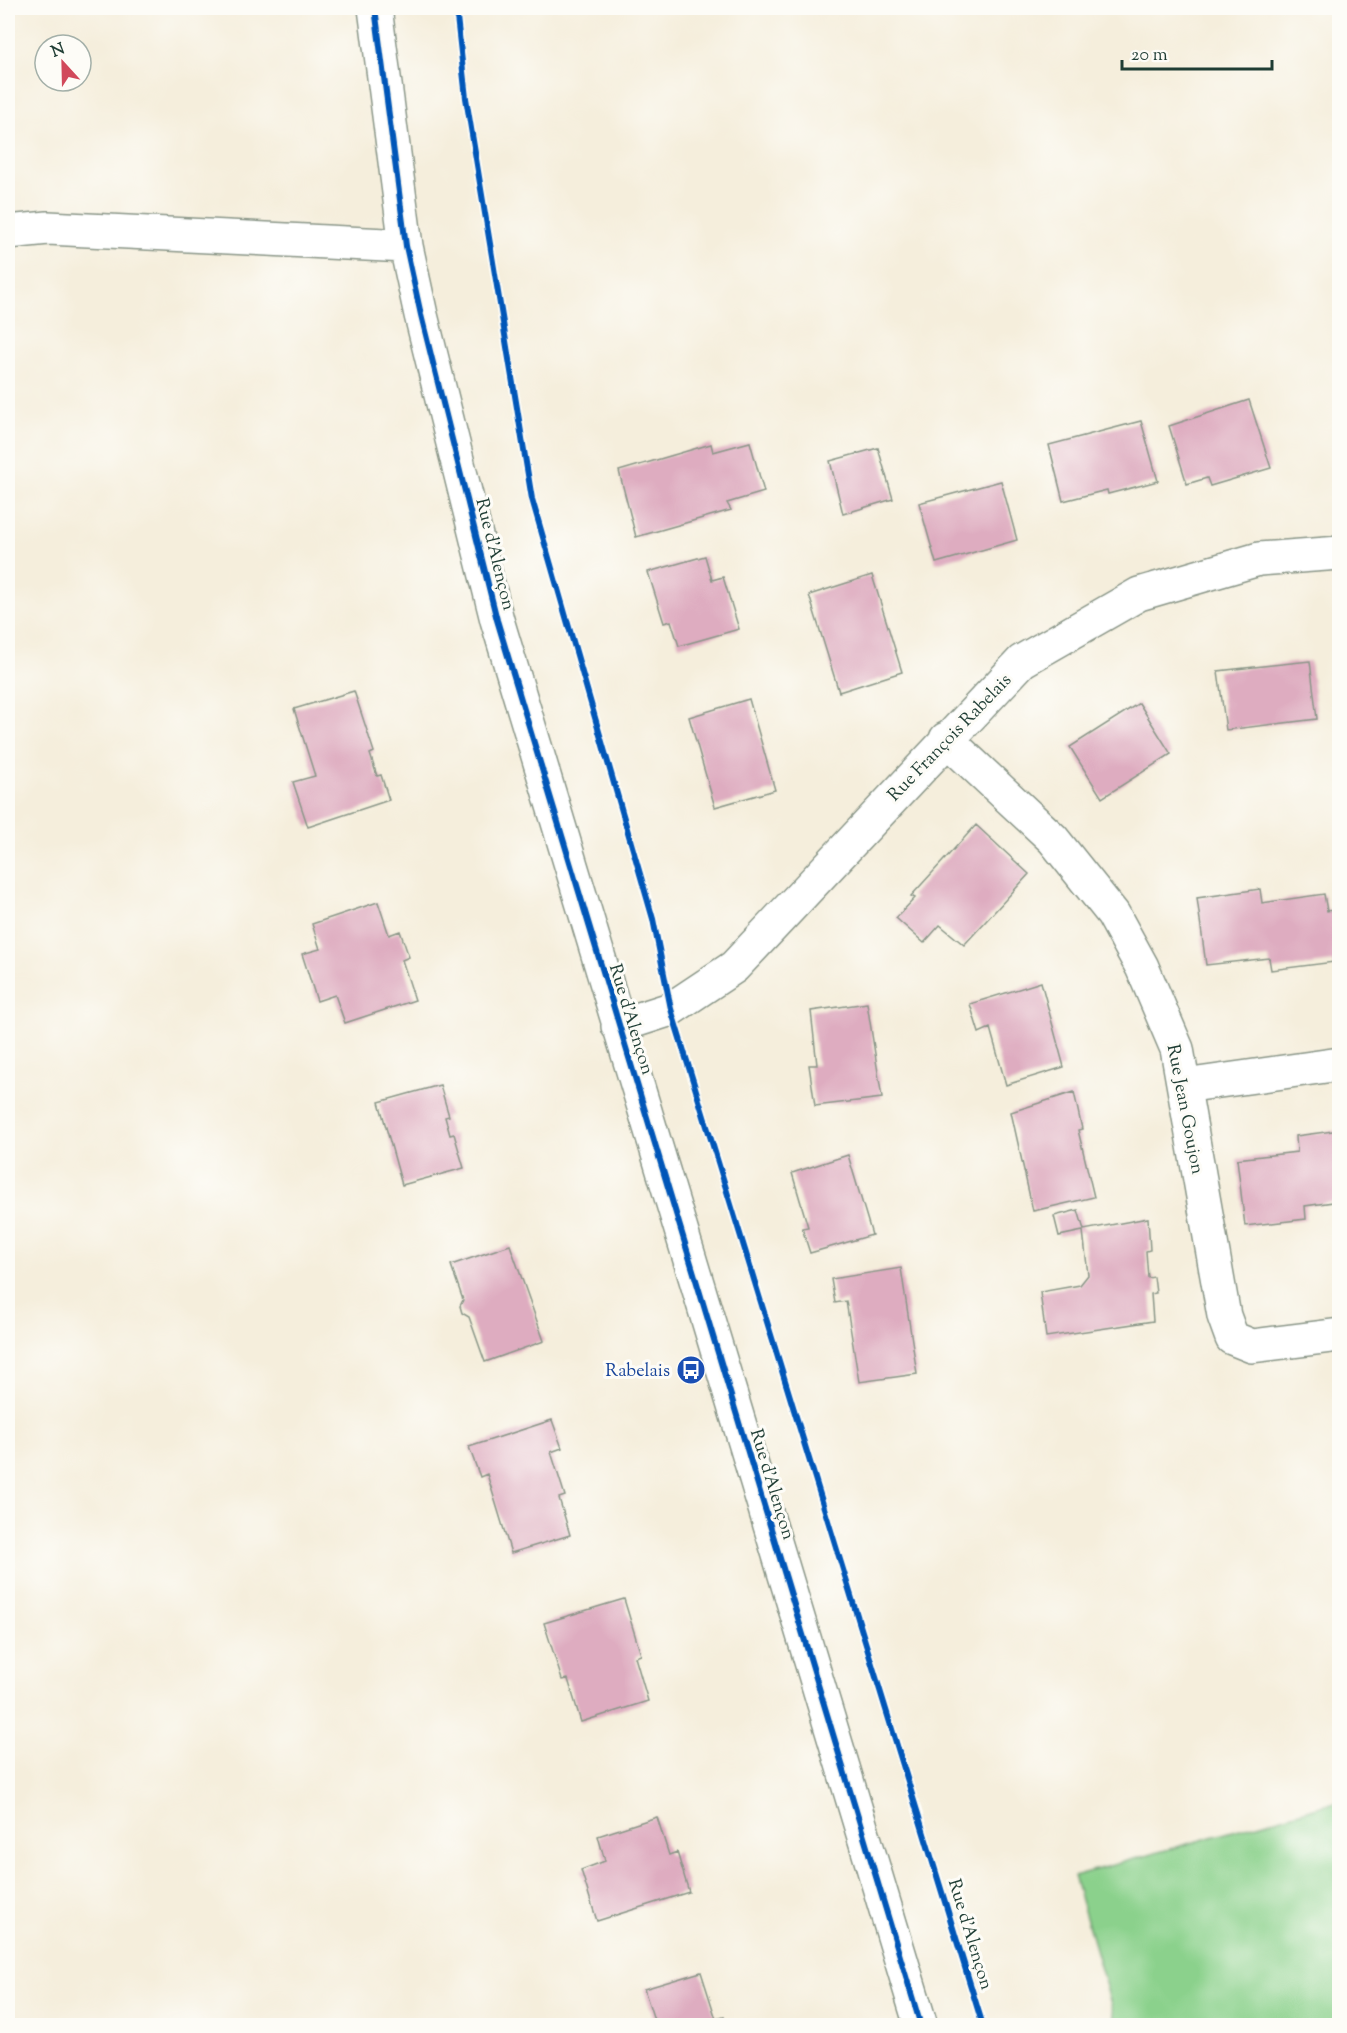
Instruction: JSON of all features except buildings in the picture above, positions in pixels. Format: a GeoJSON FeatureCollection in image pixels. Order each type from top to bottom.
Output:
{"type":"FeatureCollection","features":[{"type":"Feature","properties":{"kind":"street","name":"Rue d'Alençon"},"geometry":{"type":"LineString","coordinates":[[375,8],[405,246],[497,620],[921,2025]]}},
{"type":"Feature","properties":{"kind":"street"},"geometry":{"type":"LineString","coordinates":[[8,232],[48,228],[405,246]]}},
{"type":"Feature","properties":{"kind":"street","name":"Rue François Rabelais"},"geometry":{"type":"LineString","coordinates":[[618,1026],[671,1008],[734,967],[946,739],[1022,661],[1139,594],[1260,558],[1340,553]]}},
{"type":"Feature","properties":{"kind":"street","name":"Rue Jean Goujon"},"geometry":{"type":"LineString","coordinates":[[946,739],[1053,839],[1113,914],[1142,967],[1177,1049],[1224,1316],[1232,1338],[1252,1346],[1340,1335]]}},
{"type":"Feature","properties":{"kind":"street"},"geometry":{"type":"LineString","coordinates":[[1184,1086],[1340,1064]]}},
{"type":"Feature","properties":{"kind":"green space"},"geometry":{"type":"Polygon","coordinates":[[[1339,1801],[1339,2025],[1117,2025],[1074,1876],[1339,1801]]]}},
{"type":"Feature","properties":{"kind":"cycle path"},"geometry":{"type":"LineString","coordinates":[[375,8],[406,246],[497,620],[921,2026]]}},
{"type":"Feature","properties":{"kind":"cycle path"},"geometry":{"type":"LineString","coordinates":[[456,8],[466,98],[532,499],[653,919],[671,1009],[983,2026]]}},
{"type":"Feature","properties":{"kind":"place","name":"Rabelais"},"geometry":{"type":"Point","coordinates":[691,1370]}}]}
